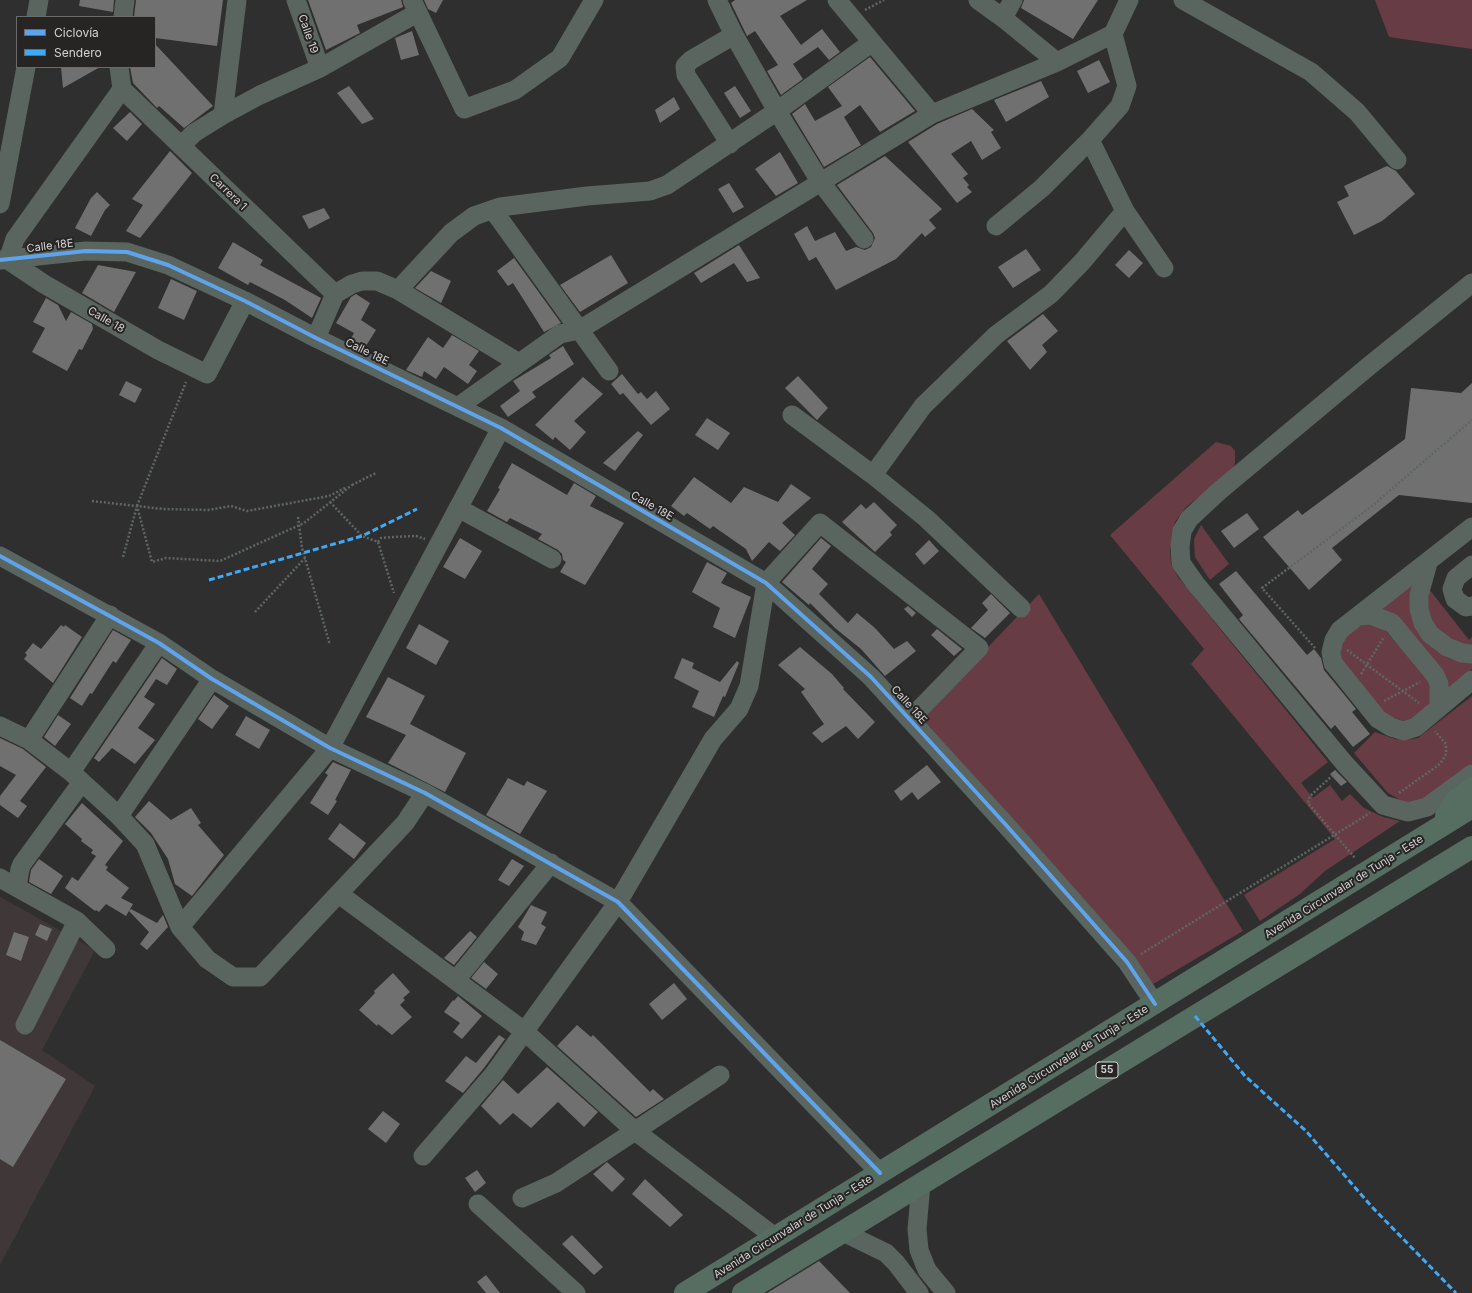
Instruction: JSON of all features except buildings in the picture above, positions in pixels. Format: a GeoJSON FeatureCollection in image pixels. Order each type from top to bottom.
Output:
{"type":"FeatureCollection","features":[{"type":"Feature","properties":{"kind":"highway"},"geometry":{"type":"LineString","coordinates":[[1438,829],[1456,800],[1472,788]]}},
{"type":"Feature","properties":{"kind":"highway","name":"Avenida Circunvalar de Tunja - Este"},"geometry":{"type":"LineString","coordinates":[[686,1293],[1472,807]]}},
{"type":"Feature","properties":{"kind":"highway","name":"55"},"geometry":{"type":"LineString","coordinates":[[743,1293],[1472,847]]}},
{"type":"Feature","properties":{"kind":"street"},"geometry":{"type":"LineString","coordinates":[[36,16],[39,0]]}},
{"type":"Feature","properties":{"kind":"street"},"geometry":{"type":"LineString","coordinates":[[123,16],[125,0]]}},
{"type":"Feature","properties":{"kind":"street"},"geometry":{"type":"LineString","coordinates":[[223,115],[237,0]]}},
{"type":"Feature","properties":{"kind":"street","name":"Calle 19"},"geometry":{"type":"LineString","coordinates":[[296,0],[320,68]]}},
{"type":"Feature","properties":{"kind":"street"},"geometry":{"type":"LineString","coordinates":[[180,146],[194,133],[223,115],[260,95],[320,68],[415,6],[464,109],[515,90],[560,58],[594,0]]}},
{"type":"Feature","properties":{"kind":"street"},"geometry":{"type":"LineString","coordinates":[[717,0],[734,35],[777,111],[820,181],[864,239]]}},
{"type":"Feature","properties":{"kind":"street"},"geometry":{"type":"LineString","coordinates":[[837,0],[932,114]]}},
{"type":"Feature","properties":{"kind":"street"},"geometry":{"type":"LineString","coordinates":[[978,0],[1003,18],[1057,62]]}},
{"type":"Feature","properties":{"kind":"street"},"geometry":{"type":"LineString","coordinates":[[1003,18],[1013,0]]}},
{"type":"Feature","properties":{"kind":"street"},"geometry":{"type":"LineString","coordinates":[[459,406],[560,334],[579,330],[820,181],[932,114],[1057,62],[1113,34],[1129,0]]}},
{"type":"Feature","properties":{"kind":"street"},"geometry":{"type":"LineString","coordinates":[[1184,0],[1311,72],[1357,112],[1397,160]]}},
{"type":"Feature","properties":{"kind":"street"},"geometry":{"type":"LineString","coordinates":[[996,226],[1042,188],[1090,140],[1120,106],[1125,96],[1127,86],[1113,34]]}},
{"type":"Feature","properties":{"kind":"street"},"geometry":{"type":"LineString","coordinates":[[730,144],[686,75],[685,66],[691,60],[734,35]]}},
{"type":"Feature","properties":{"kind":"street"},"geometry":{"type":"LineString","coordinates":[[398,290],[451,233],[474,216],[494,210],[587,196],[650,191],[667,185],[730,144],[871,42]]}},
{"type":"Feature","properties":{"kind":"street"},"geometry":{"type":"LineString","coordinates":[[0,204],[26,68]]}},
{"type":"Feature","properties":{"kind":"street"},"geometry":{"type":"LineString","coordinates":[[4,260],[15,239],[122,89],[119,68]]}},
{"type":"Feature","properties":{"kind":"street","name":"Carrera 1"},"geometry":{"type":"LineString","coordinates":[[122,89],[336,294]]}},
{"type":"Feature","properties":{"kind":"street"},"geometry":{"type":"LineString","coordinates":[[1090,140],[1125,211],[1164,268]]}},
{"type":"Feature","properties":{"kind":"street"},"geometry":{"type":"LineString","coordinates":[[494,210],[609,371]]}},
{"type":"Feature","properties":{"kind":"street"},"geometry":{"type":"LineString","coordinates":[[873,475],[923,406],[996,335],[1051,294],[1082,262],[1125,211]]}},
{"type":"Feature","properties":{"kind":"street","name":"Calle 18E"},"geometry":{"type":"LineString","coordinates":[[4,260],[86,251],[127,252],[168,265],[245,301],[316,338],[459,406],[501,428],[766,583],[871,677],[910,719],[1127,962],[1155,1004]]}},
{"type":"Feature","properties":{"kind":"street","name":"Calle 18"},"geometry":{"type":"LineString","coordinates":[[4,260],[158,350],[200,370]]}},
{"type":"Feature","properties":{"kind":"street"},"geometry":{"type":"LineString","coordinates":[[316,338],[336,294],[352,284],[362,281],[377,281],[398,290],[519,363]]}},
{"type":"Feature","properties":{"kind":"street"},"geometry":{"type":"LineString","coordinates":[[1472,283],[1369,366],[1218,492],[1189,519],[1182,532],[1180,547],[1181,563],[1195,583],[1345,764],[1383,805],[1408,812],[1427,807],[1472,774]]}},
{"type":"Feature","properties":{"kind":"street"},"geometry":{"type":"LineString","coordinates":[[200,370],[245,301]]}},
{"type":"Feature","properties":{"kind":"street"},"geometry":{"type":"LineString","coordinates":[[792,415],[873,475],[927,519],[1021,608]]}},
{"type":"Feature","properties":{"kind":"street"},"geometry":{"type":"LineString","coordinates":[[180,927],[330,748],[501,428]]}},
{"type":"Feature","properties":{"kind":"street"},"geometry":{"type":"LineString","coordinates":[[458,508],[552,558]]}},
{"type":"Feature","properties":{"kind":"street"},"geometry":{"type":"LineString","coordinates":[[423,1156],[493,1075],[618,902],[713,739],[739,709],[749,686],[766,583],[820,523],[979,648],[910,719]]}},
{"type":"Feature","properties":{"kind":"street"},"geometry":{"type":"LineString","coordinates":[[1472,527],[1428,563],[1340,630],[1334,640],[1331,652],[1334,663],[1378,719],[1390,727],[1404,731],[1416,727],[1472,680]]}},
{"type":"Feature","properties":{"kind":"street"},"geometry":{"type":"LineString","coordinates":[[0,556],[160,643],[212,679],[330,748],[425,793],[618,902],[880,1173]]}},
{"type":"Feature","properties":{"kind":"street"},"geometry":{"type":"LineString","coordinates":[[1428,563],[1419,595],[1419,609],[1424,623],[1430,634],[1447,647],[1462,653],[1472,654]]}},
{"type":"Feature","properties":{"kind":"street"},"geometry":{"type":"LineString","coordinates":[[1472,565],[1456,578],[1452,589],[1455,600],[1466,607],[1472,606]]}},
{"type":"Feature","properties":{"kind":"street"},"geometry":{"type":"LineString","coordinates":[[29,740],[110,615]]}},
{"type":"Feature","properties":{"kind":"street"},"geometry":{"type":"LineString","coordinates":[[1358,616],[1372,615],[1392,623],[1435,675],[1439,684],[1432,713]]}},
{"type":"Feature","properties":{"kind":"street"},"geometry":{"type":"LineString","coordinates":[[17,887],[22,864],[160,643]]}},
{"type":"Feature","properties":{"kind":"street"},"geometry":{"type":"LineString","coordinates":[[120,816],[212,679]]}},
{"type":"Feature","properties":{"kind":"street"},"geometry":{"type":"LineString","coordinates":[[0,726],[29,740],[77,777],[120,816],[145,844],[180,927],[207,959],[233,977],[260,977],[405,823],[425,793]]}},
{"type":"Feature","properties":{"kind":"street"},"geometry":{"type":"LineString","coordinates":[[456,980],[551,863]]}},
{"type":"Feature","properties":{"kind":"street"},"geometry":{"type":"LineString","coordinates":[[0,878],[77,921],[106,949]]}},
{"type":"Feature","properties":{"kind":"street"},"geometry":{"type":"LineString","coordinates":[[339,894],[524,1031],[635,1131],[775,1237]]}},
{"type":"Feature","properties":{"kind":"street"},"geometry":{"type":"LineString","coordinates":[[24,1024],[77,921]]}},
{"type":"Feature","properties":{"kind":"street"},"geometry":{"type":"LineString","coordinates":[[522,1198],[556,1183],[720,1075]]}},
{"type":"Feature","properties":{"kind":"street"},"geometry":{"type":"LineString","coordinates":[[921,1184],[917,1229],[919,1250],[927,1270],[946,1293]]}},
{"type":"Feature","properties":{"kind":"street"},"geometry":{"type":"LineString","coordinates":[[478,1204],[576,1293]]}},
{"type":"Feature","properties":{"kind":"street"},"geometry":{"type":"LineString","coordinates":[[843,1232],[886,1253],[896,1263],[919,1293]]}},
{"type":"Feature","properties":{"kind":"path"},"geometry":{"type":"LineString","coordinates":[[123,557],[136,506],[200,370]]}},
{"type":"Feature","properties":{"kind":"path"},"geometry":{"type":"LineString","coordinates":[[1315,649],[1262,588],[1372,506],[1472,420]]}},
{"type":"Feature","properties":{"kind":"path"},"geometry":{"type":"LineString","coordinates":[[92,501],[163,509],[208,510],[231,506],[247,511],[329,496],[376,473]]}},
{"type":"Feature","properties":{"kind":"path"},"geometry":{"type":"LineString","coordinates":[[136,506],[152,562],[166,558],[220,562],[299,525],[352,485]]}},
{"type":"Feature","properties":{"kind":"path"},"geometry":{"type":"LineString","coordinates":[[330,502],[362,536],[378,542]]}},
{"type":"Feature","properties":{"kind":"path"},"geometry":{"type":"LineString","coordinates":[[298,517],[305,558],[330,645]]}},
{"type":"Feature","properties":{"kind":"path"},"geometry":{"type":"LineString","coordinates":[[378,542],[381,538],[416,536],[439,543]]}},
{"type":"Feature","properties":{"kind":"path"},"geometry":{"type":"LineString","coordinates":[[378,542],[395,596],[404,608]]}},
{"type":"Feature","properties":{"kind":"path"},"geometry":{"type":"LineString","coordinates":[[255,612],[305,558]]}},
{"type":"Feature","properties":{"kind":"path"},"geometry":{"type":"LineString","coordinates":[[1353,688],[1392,623]]}},
{"type":"Feature","properties":{"kind":"path"},"geometry":{"type":"LineString","coordinates":[[1127,962],[1383,805],[1440,764],[1446,754],[1446,744],[1432,713],[1334,640]]}},
{"type":"Feature","properties":{"kind":"path"},"geometry":{"type":"LineString","coordinates":[[1369,708],[1435,675]]}},
{"type":"Feature","properties":{"kind":"path"},"geometry":{"type":"LineString","coordinates":[[1345,764],[1310,796],[1308,803],[1367,873]]}},
{"type":"Feature","properties":{"kind":"shaded area"},"geometry":{"type":"Polygon","coordinates":[[[1375,0],[1472,0],[1472,49],[1389,37],[1375,0]]]}},
{"type":"Feature","properties":{"kind":"shaded area"},"geometry":{"type":"Polygon","coordinates":[[[1216,442],[1231,446],[1235,451],[1235,463],[1232,472],[1186,507],[1175,522],[1170,550],[1171,564],[1178,577],[1328,762],[1301,783],[1313,798],[1330,785],[1342,801],[1350,794],[1364,808],[1383,817],[1400,821],[1325,871],[1300,894],[1260,921],[1244,895],[1335,839],[1191,664],[1204,649],[1110,535],[1216,442]]]}},
{"type":"Feature","properties":{"kind":"shaded area"},"geometry":{"type":"Polygon","coordinates":[[[1201,525],[1229,564],[1210,580],[1195,557],[1194,539],[1201,525]]]}},
{"type":"Feature","properties":{"kind":"shaded area"},"geometry":{"type":"Polygon","coordinates":[[[1412,584],[1410,596],[1436,650],[1450,659],[1472,662],[1472,669],[1444,694],[1376,611],[1412,584]]]}},
{"type":"Feature","properties":{"kind":"shaded area"},"geometry":{"type":"Polygon","coordinates":[[[1429,589],[1469,640],[1472,637],[1472,648],[1441,637],[1427,613],[1429,589]]]}},
{"type":"Feature","properties":{"kind":"shaded area"},"geometry":{"type":"Polygon","coordinates":[[[1039,594],[1243,931],[1153,984],[918,720],[1039,594]]]}},
{"type":"Feature","properties":{"kind":"shaded area"},"geometry":{"type":"Polygon","coordinates":[[[1366,622],[1378,622],[1434,686],[1432,706],[1413,720],[1404,721],[1384,715],[1341,659],[1341,648],[1347,635],[1366,622]]]}},
{"type":"Feature","properties":{"kind":"shaded area"},"geometry":{"type":"Polygon","coordinates":[[[1472,696],[1472,769],[1414,804],[1402,801],[1388,793],[1354,753],[1375,732],[1395,739],[1407,740],[1418,738],[1472,696]]]}},
{"type":"Feature","properties":{"kind":"shaded area"},"geometry":{"type":"Polygon","coordinates":[[[0,897],[95,950],[42,1050],[95,1086],[0,1265],[0,897]]]}},
{"type":"Feature","properties":{"kind":"marked path"},"geometry":{"type":"LineString","coordinates":[[209,580],[362,536],[417,509]]}},
{"type":"Feature","properties":{"kind":"marked path"},"geometry":{"type":"LineString","coordinates":[[1195,1016],[1245,1076],[1306,1131],[1372,1207],[1456,1293]]}},
{"type":"Feature","properties":{"kind":"cycle path"},"geometry":{"type":"LineString","coordinates":[[0,260],[86,251],[127,252],[168,265],[245,301],[316,338],[501,428],[766,583],[871,677],[1006,825],[1127,962],[1155,1004]]}},
{"type":"Feature","properties":{"kind":"cycle path"},"geometry":{"type":"LineString","coordinates":[[0,556],[159,643],[212,679],[330,748],[425,793],[618,902],[880,1173]]}}]}
